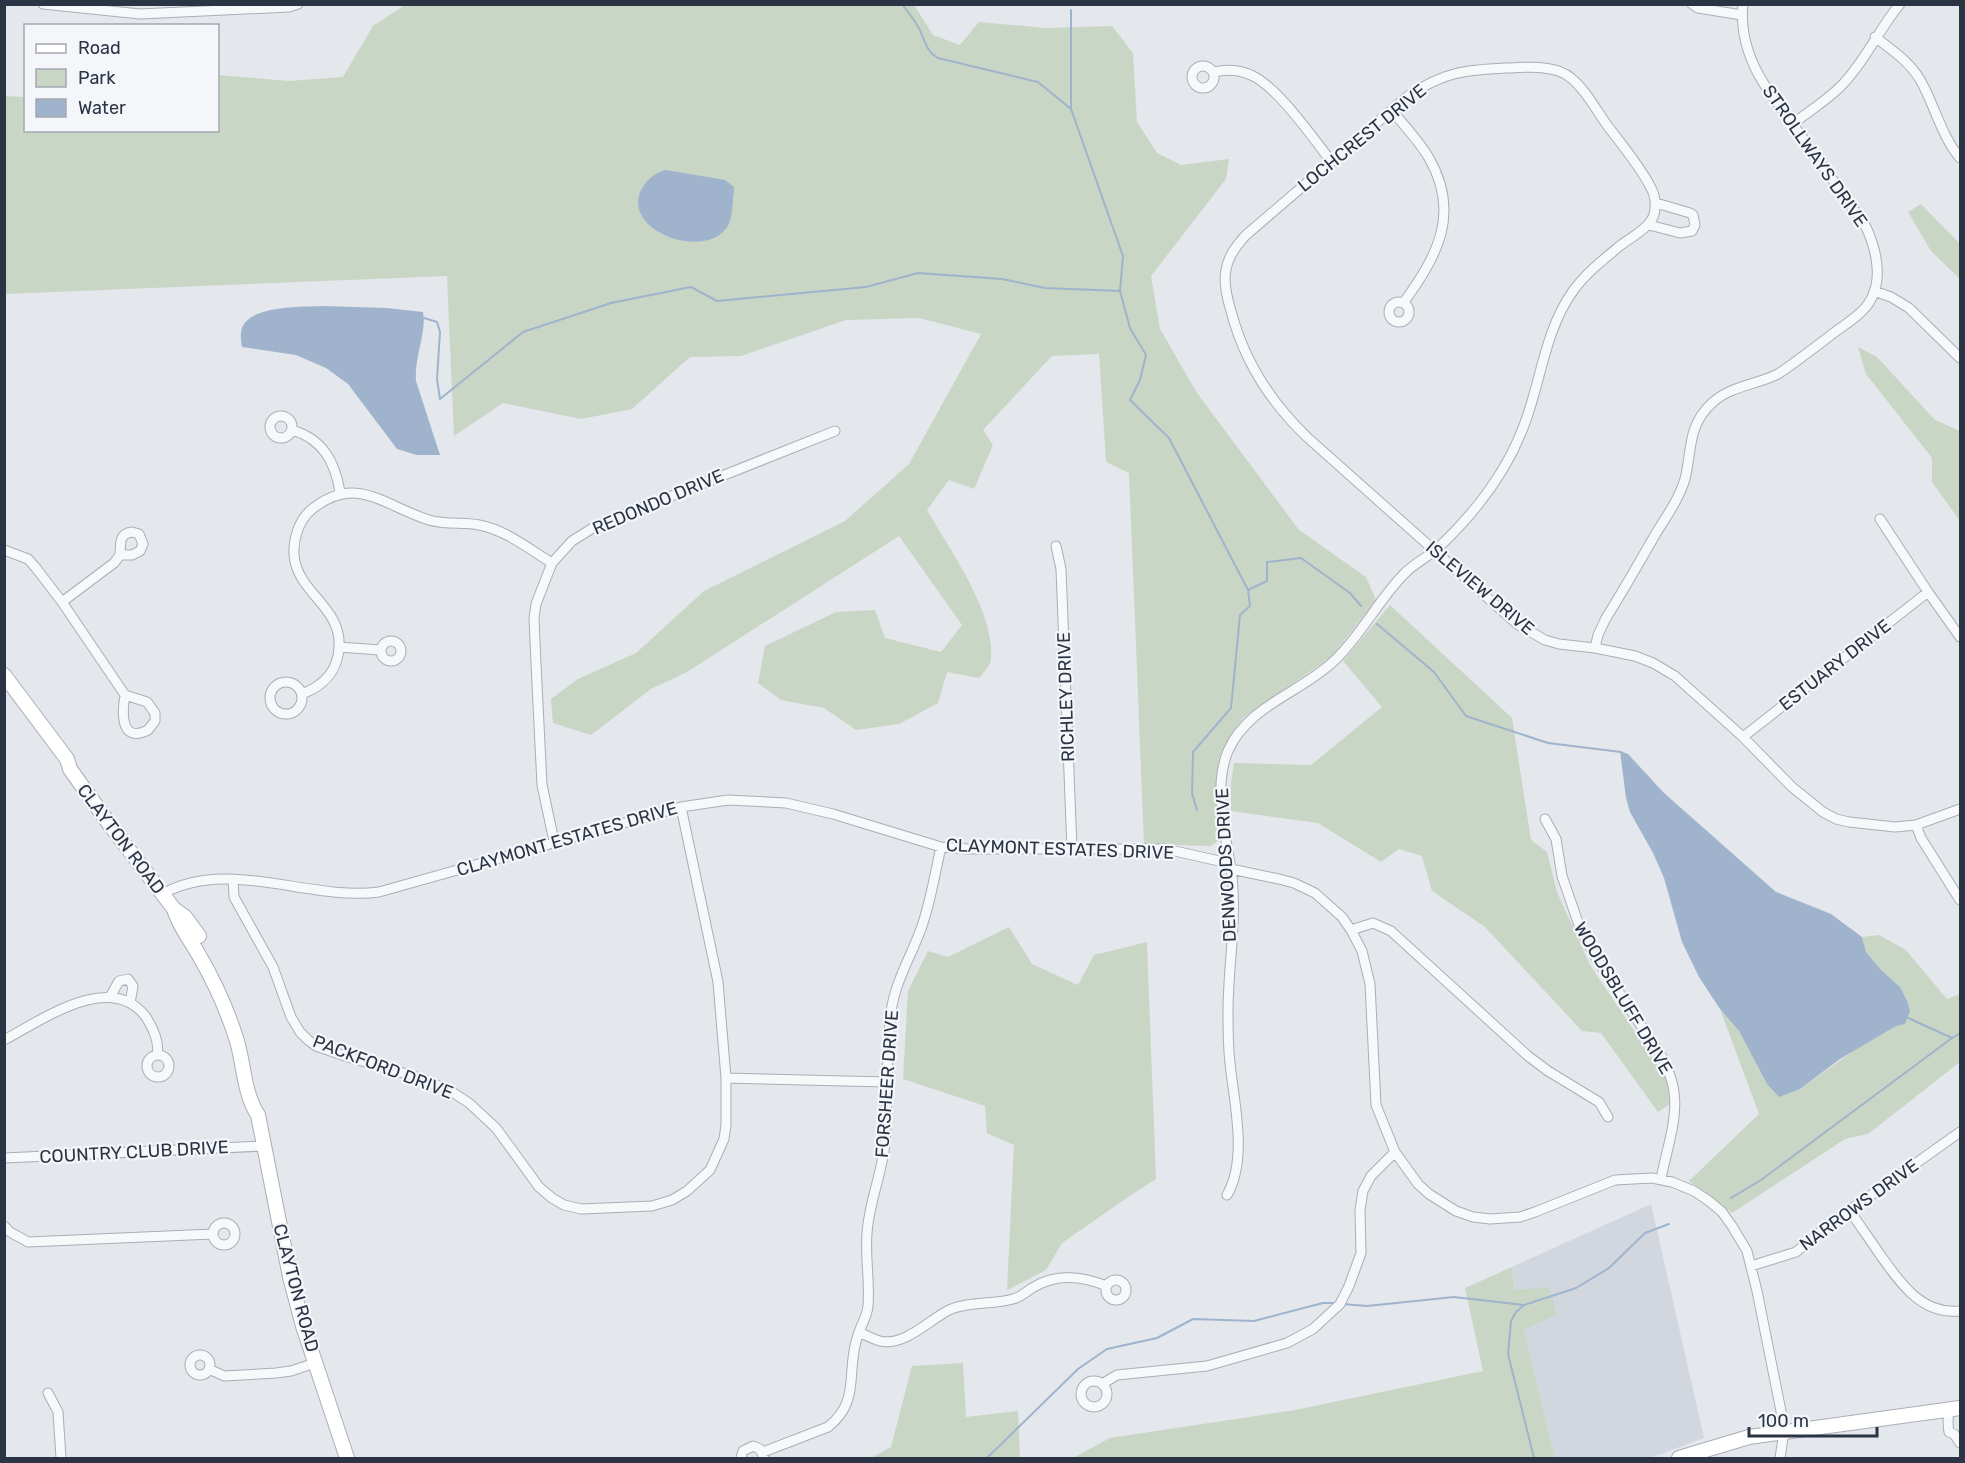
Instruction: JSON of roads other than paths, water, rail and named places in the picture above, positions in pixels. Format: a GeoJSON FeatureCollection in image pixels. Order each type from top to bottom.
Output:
{"type":"FeatureCollection","features":[{"type":"Feature","properties":{"kind":"main road","name":"CLAYTON ROAD"},"geometry":{"type":"LineString","coordinates":[[4,675],[67,759],[70,769],[174,909],[177,922],[199,954],[223,1002],[237,1040],[251,1105],[258,1115],[290,1277],[315,1363],[347,1458]]}},
{"type":"Feature","properties":{"kind":"main road","name":"CLAYTON ROAD"},"geometry":{"type":"LineString","coordinates":[[4,690],[60,765],[70,769]]}},
{"type":"Feature","properties":{"kind":"main road"},"geometry":{"type":"LineString","coordinates":[[1679,1458],[1740,1440],[1784,1432],[1953,1412]]}},
{"type":"Feature","properties":{"kind":"street"},"geometry":{"type":"LineString","coordinates":[[43,4],[140,14],[289,7],[298,4]]}},
{"type":"Feature","properties":{"kind":"street"},"geometry":{"type":"LineString","coordinates":[[1692,4],[1698,8],[1742,15]]}},
{"type":"Feature","properties":{"kind":"street","name":"STROLLWAYS DRIVE"},"geometry":{"type":"LineString","coordinates":[[1595,648],[1606,618],[1679,495],[1686,473],[1690,443],[1695,428],[1707,408],[1725,394],[1737,388],[1764,381],[1789,366],[1863,311],[1874,291],[1878,264],[1874,244],[1865,225],[1753,66],[1747,49],[1742,15],[1743,4]]}},
{"type":"Feature","properties":{"kind":"street"},"geometry":{"type":"LineString","coordinates":[[1793,124],[1844,83],[1900,4]]}},
{"type":"Feature","properties":{"kind":"street"},"geometry":{"type":"LineString","coordinates":[[1875,38],[1913,68],[1949,141],[1960,158]]}},
{"type":"Feature","properties":{"kind":"street","name":"LOCHCREST DRIVE"},"geometry":{"type":"LineString","coordinates":[[1226,270],[1231,255],[1246,235],[1408,96],[1426,84],[1456,72],[1472,69],[1538,67],[1562,72],[1579,86],[1648,181],[1656,203]]}},
{"type":"Feature","properties":{"kind":"street"},"geometry":{"type":"LineString","coordinates":[[1214,72],[1232,70],[1243,72],[1264,83],[1331,161]]}},
{"type":"Feature","properties":{"kind":"street"},"geometry":{"type":"LineString","coordinates":[[1392,111],[1430,160],[1437,176],[1443,212],[1438,246],[1430,264],[1404,302]]}},
{"type":"Feature","properties":{"kind":"street"},"geometry":{"type":"LineString","coordinates":[[1656,203],[1690,213],[1695,225],[1692,231],[1680,233],[1648,225],[1653,217],[1656,203]]}},
{"type":"Feature","properties":{"kind":"street","name":"DENWOODS DRIVE"},"geometry":{"type":"LineString","coordinates":[[1227,1195],[1232,1187],[1236,1170],[1238,1144],[1229,1056],[1228,1011],[1233,915],[1221,793],[1225,761],[1243,728],[1260,711],[1301,686],[1332,663],[1405,573],[1426,555],[1436,551],[1470,516],[1508,461],[1528,413],[1548,340],[1558,316],[1574,290],[1593,268],[1648,225]]}},
{"type":"Feature","properties":{"kind":"street","name":"ISLEVIEW DRIVE"},"geometry":{"type":"LineString","coordinates":[[1226,270],[1228,300],[1238,332],[1253,368],[1269,394],[1308,438],[1517,624],[1531,633],[1559,644],[1635,656],[1675,676],[1743,737],[1809,802],[1836,819],[1882,827],[1916,825],[1960,809]]}},
{"type":"Feature","properties":{"kind":"street"},"geometry":{"type":"LineString","coordinates":[[1874,291],[1891,297],[1909,308],[1960,358]]}},
{"type":"Feature","properties":{"kind":"street"},"geometry":{"type":"LineString","coordinates":[[292,430],[315,440],[325,451],[336,472],[340,492]]}},
{"type":"Feature","properties":{"kind":"street","name":"REDONDO DRIVE"},"geometry":{"type":"LineString","coordinates":[[554,841],[542,785],[534,618],[540,589],[552,563],[572,541],[596,526],[807,440],[835,431]]}},
{"type":"Feature","properties":{"kind":"street"},"geometry":{"type":"LineString","coordinates":[[302,694],[322,684],[329,676],[339,648],[336,623],[331,614],[304,584],[294,555],[297,535],[305,515],[328,498],[340,492],[360,493],[433,522],[469,523],[495,530],[552,563]]}},
{"type":"Feature","properties":{"kind":"street"},"geometry":{"type":"LineString","coordinates":[[1880,519],[1960,637]]}},
{"type":"Feature","properties":{"kind":"street","name":"RICHLEY DRIVE"},"geometry":{"type":"LineString","coordinates":[[1056,546],[1061,569],[1072,849]]}},
{"type":"Feature","properties":{"kind":"street"},"geometry":{"type":"LineString","coordinates":[[4,550],[27,559],[62,602],[125,695],[147,702],[152,708],[155,721],[148,730],[137,733],[124,725],[122,713],[125,695]]}},
{"type":"Feature","properties":{"kind":"street"},"geometry":{"type":"LineString","coordinates":[[62,602],[120,555]]}},
{"type":"Feature","properties":{"kind":"street","name":"ESTUARY DRIVE"},"geometry":{"type":"LineString","coordinates":[[1743,737],[1928,592]]}},
{"type":"Feature","properties":{"kind":"street"},"geometry":{"type":"LineString","coordinates":[[339,648],[380,650]]}},
{"type":"Feature","properties":{"kind":"street","name":"CLAYMONT ESTATES DRIVE"},"geometry":{"type":"LineString","coordinates":[[162,894],[185,883],[233,879],[322,892],[363,894],[397,888],[554,841],[681,807],[706,802],[745,800],[786,803],[833,814],[940,847],[1166,849],[1219,861],[1230,869],[1294,883],[1331,906],[1351,930],[1367,966],[1370,984],[1376,1105],[1395,1152],[1428,1194],[1456,1211],[1473,1217],[1490,1219],[1520,1217],[1615,1180],[1661,1179],[1694,1191],[1722,1212],[1741,1240],[1751,1266],[1784,1432],[1780,1458]]}},
{"type":"Feature","properties":{"kind":"street","name":"PACKFORD DRIVE"},"geometry":{"type":"LineString","coordinates":[[233,879],[234,897],[273,967],[291,1017],[300,1032],[316,1046],[417,1077],[448,1089],[469,1103],[496,1128],[539,1187],[564,1205],[581,1209],[652,1206],[672,1200],[687,1191],[710,1170],[724,1139],[727,1108],[718,982],[681,807]]}},
{"type":"Feature","properties":{"kind":"street","name":"WOODSBLUFF DRIVE"},"geometry":{"type":"LineString","coordinates":[[1545,819],[1556,839],[1562,876],[1581,931],[1664,1060],[1670,1076],[1674,1089],[1674,1115],[1661,1179]]}},
{"type":"Feature","properties":{"kind":"street"},"geometry":{"type":"LineString","coordinates":[[1916,825],[1920,838],[1960,900]]}},
{"type":"Feature","properties":{"kind":"street","name":"FORSHEER DRIVE"},"geometry":{"type":"LineString","coordinates":[[741,1458],[743,1451],[749,1446],[757,1447],[763,1455],[819,1431],[836,1420],[849,1401],[852,1391],[852,1351],[868,1306],[867,1231],[885,1145],[892,1008],[901,975],[925,917],[940,847]]}},
{"type":"Feature","properties":{"kind":"street"},"geometry":{"type":"LineString","coordinates":[[1351,930],[1373,923],[1391,931],[1528,1056],[1599,1102],[1608,1117]]}},
{"type":"Feature","properties":{"kind":"street"},"geometry":{"type":"LineString","coordinates":[[110,997],[119,981],[128,979],[133,986],[130,1003]]}},
{"type":"Feature","properties":{"kind":"street"},"geometry":{"type":"LineString","coordinates":[[4,1040],[88,998],[110,997],[130,1003],[140,1010],[152,1028],[159,1049],[157,1055]]}},
{"type":"Feature","properties":{"kind":"street"},"geometry":{"type":"LineString","coordinates":[[726,1078],[887,1082]]}},
{"type":"Feature","properties":{"kind":"street","name":"NARROWS DRIVE"},"geometry":{"type":"LineString","coordinates":[[1751,1266],[1796,1252],[1960,1132]]}},
{"type":"Feature","properties":{"kind":"street","name":"COUNTRY CLUB DRIVE"},"geometry":{"type":"LineString","coordinates":[[4,1158],[264,1146]]}},
{"type":"Feature","properties":{"kind":"street"},"geometry":{"type":"LineString","coordinates":[[1102,1384],[1117,1375],[1207,1366],[1228,1358],[1273,1347],[1313,1329],[1340,1304],[1349,1286],[1361,1253],[1360,1210],[1363,1191],[1371,1176],[1395,1152]]}},
{"type":"Feature","properties":{"kind":"street"},"geometry":{"type":"LineString","coordinates":[[1850,1211],[1906,1290],[1931,1307],[1960,1311]]}},
{"type":"Feature","properties":{"kind":"street"},"geometry":{"type":"LineString","coordinates":[[4,1226],[28,1242],[213,1234]]}},
{"type":"Feature","properties":{"kind":"street"},"geometry":{"type":"LineString","coordinates":[[858,1332],[882,1342],[902,1339],[951,1309],[1012,1300],[1043,1283],[1063,1276],[1085,1279],[1107,1286]]}},
{"type":"Feature","properties":{"kind":"street"},"geometry":{"type":"LineString","coordinates":[[209,1369],[224,1376],[291,1371],[315,1363]]}},
{"type":"Feature","properties":{"kind":"street"},"geometry":{"type":"LineString","coordinates":[[48,1393],[58,1412],[61,1458]]}},
{"type":"Feature","properties":{"kind":"street"},"geometry":{"type":"LineString","coordinates":[[1953,1412],[1954,1434],[1960,1443]]}},
{"type":"Feature","properties":{"kind":"water"},"geometry":{"type":"Polygon","coordinates":[[[666,170],[725,180],[734,187],[730,221],[719,235],[704,241],[687,241],[670,237],[655,229],[644,219],[638,205],[641,190],[652,177],[666,170]]]}},
{"type":"Feature","properties":{"kind":"water"},"geometry":{"type":"Polygon","coordinates":[[[291,307],[387,308],[423,312],[424,320],[416,381],[440,455],[417,455],[397,449],[348,384],[326,368],[296,355],[242,347],[242,328],[247,320],[255,315],[291,307]]]}},
{"type":"Feature","properties":{"kind":"water"},"geometry":{"type":"Polygon","coordinates":[[[1620,751],[1628,754],[1664,793],[1776,892],[1831,914],[1862,937],[1866,952],[1900,987],[1908,1003],[1910,1011],[1905,1024],[1896,1026],[1840,1059],[1800,1089],[1779,1097],[1767,1084],[1739,1031],[1720,1009],[1699,977],[1682,942],[1664,878],[1630,812],[1620,751]]]}},
{"type":"Feature","properties":{"kind":"waterway"},"geometry":{"type":"LineString","coordinates":[[902,4],[917,25],[933,55],[1038,82],[1071,109],[1123,256],[1120,291],[1130,328],[1146,355],[1140,380],[1130,400],[1169,438],[1248,590],[1267,581],[1267,562],[1301,558],[1350,593],[1361,606]]}},
{"type":"Feature","properties":{"kind":"waterway"},"geometry":{"type":"LineString","coordinates":[[1071,10],[1071,109]]}},
{"type":"Feature","properties":{"kind":"waterway"},"geometry":{"type":"LineString","coordinates":[[424,318],[437,322],[440,332],[437,379],[440,399],[523,332],[611,303],[691,287],[717,301],[866,287],[918,273],[1002,279],[1045,288],[1120,291]]}},
{"type":"Feature","properties":{"kind":"waterway"},"geometry":{"type":"LineString","coordinates":[[1197,810],[1192,793],[1193,752],[1231,708],[1240,615],[1250,606],[1248,590]]}},
{"type":"Feature","properties":{"kind":"waterway"},"geometry":{"type":"LineString","coordinates":[[1377,624],[1434,672],[1466,716],[1548,743],[1621,752]]}},
{"type":"Feature","properties":{"kind":"waterway"},"geometry":{"type":"LineString","coordinates":[[1906,1017],[1952,1038],[1960,1033]]}},
{"type":"Feature","properties":{"kind":"waterway"},"geometry":{"type":"LineString","coordinates":[[1731,1198],[1761,1180],[1952,1038]]}},
{"type":"Feature","properties":{"kind":"waterway"},"geometry":{"type":"LineString","coordinates":[[1534,1458],[1508,1354],[1511,1321],[1516,1312],[1524,1305],[1576,1288],[1609,1268],[1645,1233],[1669,1224]]}},
{"type":"Feature","properties":{"kind":"waterway"},"geometry":{"type":"LineString","coordinates":[[1343,1304],[1367,1306],[1454,1297],[1524,1305]]}},
{"type":"Feature","properties":{"kind":"waterway"},"geometry":{"type":"LineString","coordinates":[[987,1458],[1078,1369],[1107,1349],[1157,1338],[1193,1319],[1254,1321],[1323,1303],[1335,1303]]}}]}
